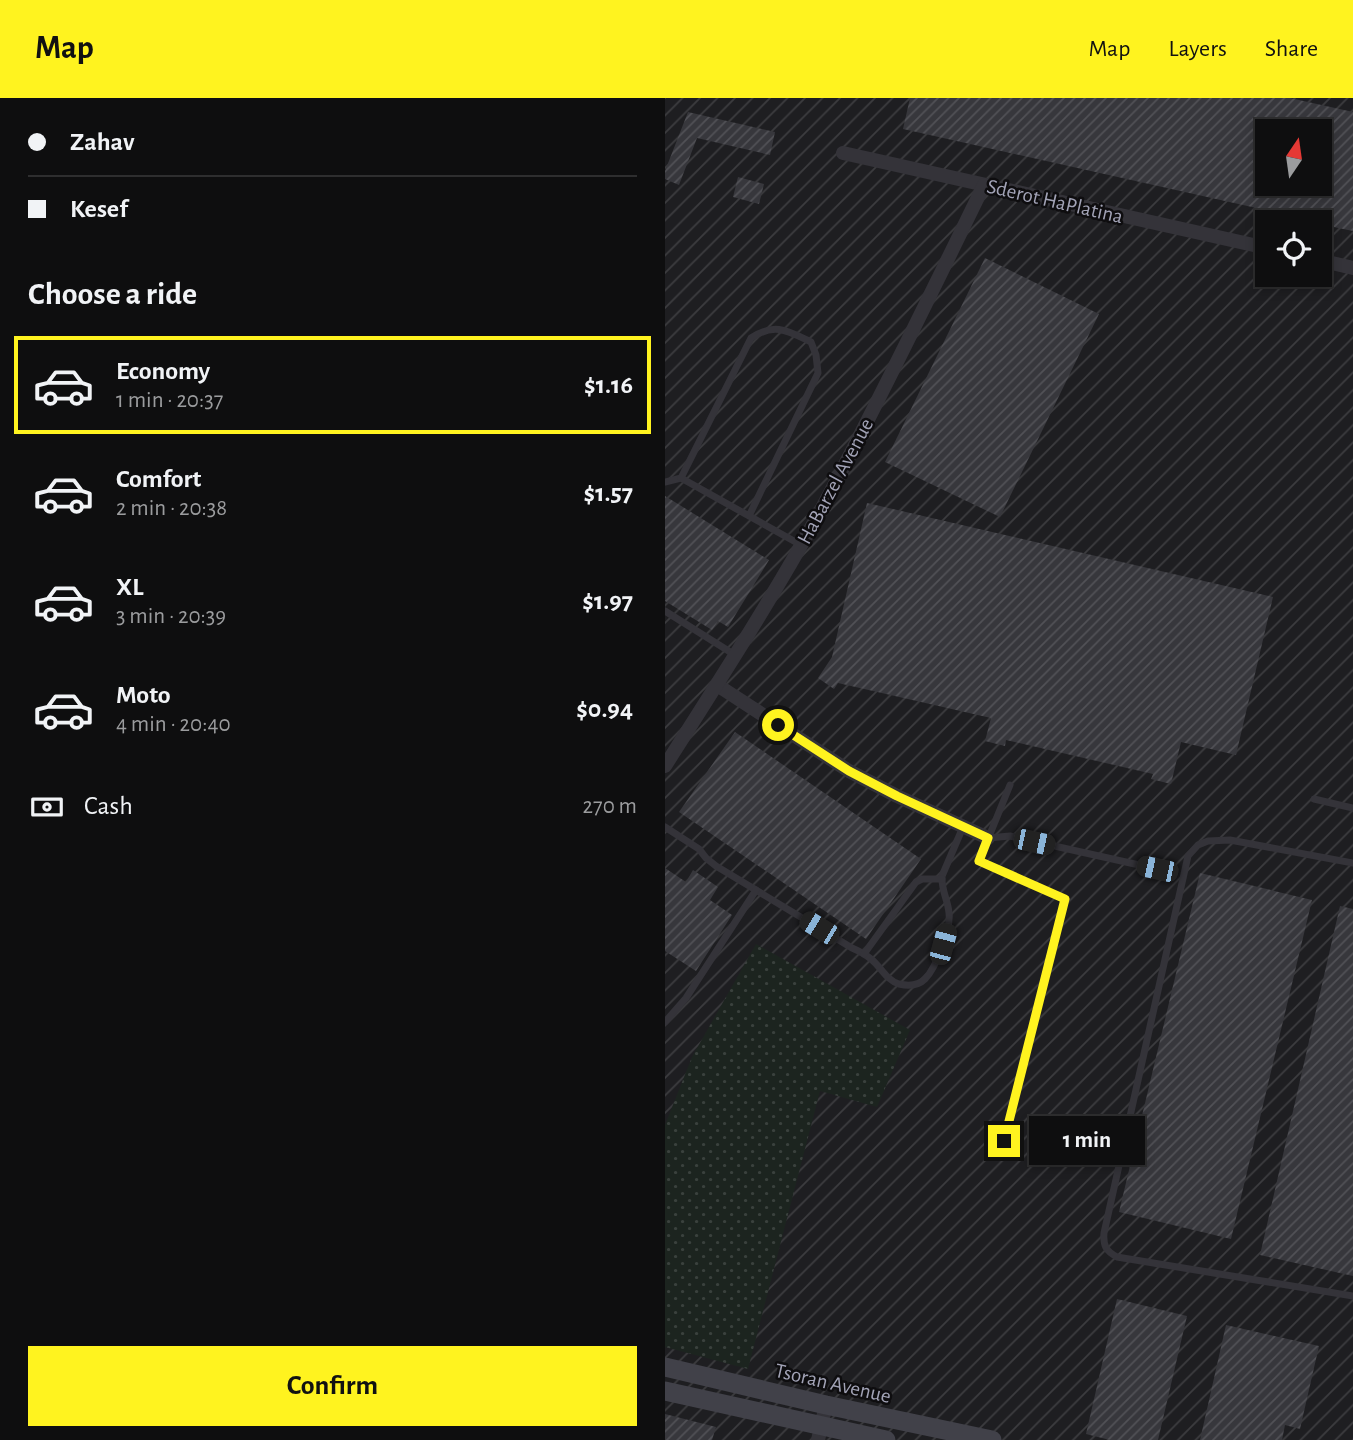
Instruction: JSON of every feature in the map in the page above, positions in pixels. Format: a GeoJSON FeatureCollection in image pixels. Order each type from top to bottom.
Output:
{"type":"FeatureCollection","features":[{"type":"Feature","properties":{"kind":"street","name":"Sderot HaPlatina"},"geometry":{"type":"LineString","coordinates":[[843,153],[1255,245]]}},
{"type":"Feature","properties":{"kind":"street","name":"HaBarzel Avenue"},"geometry":{"type":"LineString","coordinates":[[665,766],[761,617],[822,508],[984,185]]}},
{"type":"Feature","properties":{"kind":"street"},"geometry":{"type":"LineString","coordinates":[[1332,263],[1353,268]]}},
{"type":"Feature","properties":{"kind":"street"},"geometry":{"type":"LineString","coordinates":[[717,685],[849,771],[988,838]]}},
{"type":"Feature","properties":{"kind":"street","name":"Tsoran Avenue"},"geometry":{"type":"LineString","coordinates":[[665,1367],[992,1440]]}},
{"type":"Feature","properties":{"kind":"street","name":"Tsoran Avenue"},"geometry":{"type":"LineString","coordinates":[[665,1391],[819,1433],[886,1440]]}},
{"type":"Feature","properties":{"kind":"street"},"geometry":{"type":"LineString","coordinates":[[819,1433],[826,1405]]}},
{"type":"Feature","properties":{"kind":"lane"},"geometry":{"type":"LineString","coordinates":[[681,478],[751,338],[763,330],[783,329],[811,342],[818,373],[749,516]]}},
{"type":"Feature","properties":{"kind":"lane"},"geometry":{"type":"LineString","coordinates":[[665,482],[681,478],[801,545]]}},
{"type":"Feature","properties":{"kind":"lane"},"geometry":{"type":"LineString","coordinates":[[665,611],[736,655]]}},
{"type":"Feature","properties":{"kind":"lane"},"geometry":{"type":"LineString","coordinates":[[1004,1141],[1065,899],[979,861],[1010,785]]}},
{"type":"Feature","properties":{"kind":"lane"},"geometry":{"type":"LineString","coordinates":[[1314,799],[1353,808]]}},
{"type":"Feature","properties":{"kind":"lane"},"geometry":{"type":"LineString","coordinates":[[665,827],[699,849],[716,866],[864,954],[890,979],[910,985],[925,979],[940,951],[949,920],[941,884],[963,827]]}},
{"type":"Feature","properties":{"kind":"lane"},"geometry":{"type":"LineString","coordinates":[[988,838],[1010,836],[1157,869]]}},
{"type":"Feature","properties":{"kind":"lane"},"geometry":{"type":"LineString","coordinates":[[1353,863],[1230,840],[1208,841],[1192,850],[1185,867],[1103,1243],[1107,1251],[1117,1257],[1353,1296]]}},
{"type":"Feature","properties":{"kind":"lane"},"geometry":{"type":"LineString","coordinates":[[864,954],[916,883],[922,879],[942,879]]}},
{"type":"Feature","properties":{"kind":"lane"},"geometry":{"type":"LineString","coordinates":[[665,1022],[686,998],[756,890]]}},
{"type":"Feature","properties":{"kind":"shaded area"},"geometry":{"type":"Polygon","coordinates":[[[665,98],[1353,98],[1353,1440],[665,1440],[665,98]]]}},
{"type":"Feature","properties":{"kind":"shaded area"},"geometry":{"type":"Polygon","coordinates":[[[756,944],[910,1030],[877,1107],[820,1091],[748,1369],[665,1347],[665,1125],[692,1057],[756,944]]]}},
{"type":"Feature","properties":{"kind":"building"},"geometry":{"type":"Polygon","coordinates":[[[910,98],[1290,98],[1353,112],[1353,231],[1332,227],[1332,210],[1265,210],[903,129],[910,98]]]}},
{"type":"Feature","properties":{"kind":"building"},"geometry":{"type":"Polygon","coordinates":[[[688,112],[775,132],[770,155],[697,138],[679,185],[665,179],[665,171],[688,112]]]}},
{"type":"Feature","properties":{"kind":"building"},"geometry":{"type":"Polygon","coordinates":[[[738,177],[764,184],[759,204],[733,197],[738,177]]]}},
{"type":"Feature","properties":{"kind":"building"},"geometry":{"type":"Polygon","coordinates":[[[985,258],[1099,314],[1000,517],[885,462],[985,258]]]}},
{"type":"Feature","properties":{"kind":"building"},"geometry":{"type":"Polygon","coordinates":[[[665,496],[769,560],[728,627],[718,621],[712,630],[665,601],[665,496]]]}},
{"type":"Feature","properties":{"kind":"building"},"geometry":{"type":"Polygon","coordinates":[[[867,503],[1273,597],[1236,755],[1181,742],[1171,784],[1151,779],[1153,774],[1006,740],[1005,746],[985,741],[991,718],[838,683],[834,689],[818,678],[832,657],[867,503]]]}},
{"type":"Feature","properties":{"kind":"building"},"geometry":{"type":"Polygon","coordinates":[[[735,732],[921,859],[866,939],[679,812],[735,732]]]}},
{"type":"Feature","properties":{"kind":"building"},"geometry":{"type":"Polygon","coordinates":[[[665,868],[686,882],[693,870],[718,887],[710,900],[732,915],[696,971],[665,951],[665,868]]]}},
{"type":"Feature","properties":{"kind":"building"},"geometry":{"type":"Polygon","coordinates":[[[1200,873],[1312,900],[1231,1239],[1119,1212],[1200,873]]]}},
{"type":"Feature","properties":{"kind":"building"},"geometry":{"type":"Polygon","coordinates":[[[1340,906],[1353,909],[1353,1276],[1260,1255],[1340,906]]]}},
{"type":"Feature","properties":{"kind":"building"},"geometry":{"type":"Polygon","coordinates":[[[1117,1299],[1187,1316],[1158,1440],[1110,1440],[1086,1434],[1117,1299]]]}},
{"type":"Feature","properties":{"kind":"building"},"geometry":{"type":"Polygon","coordinates":[[[1226,1325],[1319,1346],[1300,1429],[1285,1425],[1282,1440],[1200,1440],[1226,1325]]]}},
{"type":"Feature","properties":{"kind":"building"},"geometry":{"type":"Polygon","coordinates":[[[665,1414],[716,1427],[712,1440],[665,1440],[665,1414]]]}},
{"type":"Feature","properties":{"kind":"route"},"geometry":{"type":"LineString","coordinates":[[778,725],[849,771],[988,838],[979,861],[1065,899],[1004,1141]]}}]}
